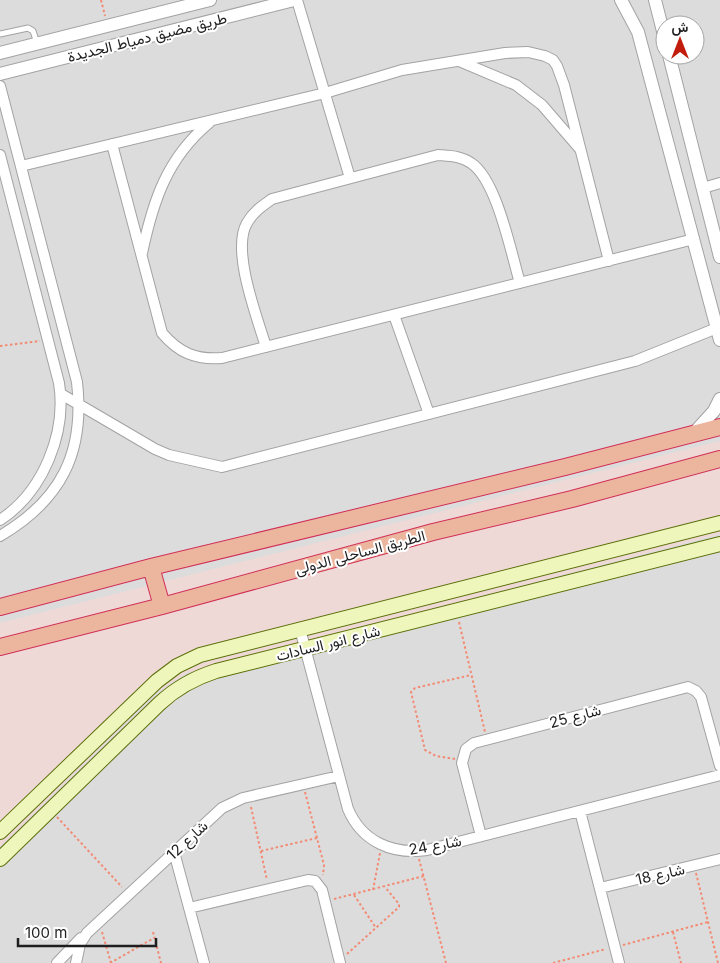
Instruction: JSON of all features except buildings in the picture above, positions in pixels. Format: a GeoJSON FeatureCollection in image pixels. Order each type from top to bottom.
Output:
{"type":"FeatureCollection","features":[{"type":"Feature","properties":{"kind":"highway"},"geometry":{"type":"LineString","coordinates":[[0,607],[151,567],[565,467],[720,427]]}},
{"type":"Feature","properties":{"kind":"highway","name":"الطريق الساحلى الدولى"},"geometry":{"type":"LineString","coordinates":[[0,647],[162,606],[416,536],[572,499],[720,459]]}},
{"type":"Feature","properties":{"kind":"highway"},"geometry":{"type":"LineString","coordinates":[[151,567],[162,606]]}},
{"type":"Feature","properties":{"kind":"main road","name":"شارع انور السادات"},"geometry":{"type":"LineString","coordinates":[[0,832],[157,681],[177,666],[212,651],[720,523]]}},
{"type":"Feature","properties":{"kind":"main road","name":"شارع انور السادات"},"geometry":{"type":"LineString","coordinates":[[0,859],[159,704],[181,686],[216,671],[720,544]]}},
{"type":"Feature","properties":{"kind":"main road"},"geometry":{"type":"LineString","coordinates":[[535,569],[542,589]]}},
{"type":"Feature","properties":{"kind":"main road"},"geometry":{"type":"LineString","coordinates":[[31,801],[48,813]]}},
{"type":"Feature","properties":{"kind":"street","name":"طريق مضيق دمياط الجديدة"},"geometry":{"type":"LineString","coordinates":[[0,53],[210,0]]}},
{"type":"Feature","properties":{"kind":"street","name":"طريق مضيق دمياط الجديدة"},"geometry":{"type":"LineString","coordinates":[[0,74],[295,0]]}},
{"type":"Feature","properties":{"kind":"street"},"geometry":{"type":"LineString","coordinates":[[295,0],[350,178]]}},
{"type":"Feature","properties":{"kind":"street"},"geometry":{"type":"LineString","coordinates":[[61,394],[132,437],[169,455],[222,467],[635,361],[718,334],[638,32],[621,0]]}},
{"type":"Feature","properties":{"kind":"street"},"geometry":{"type":"LineString","coordinates":[[655,0],[659,15]]}},
{"type":"Feature","properties":{"kind":"street"},"geometry":{"type":"LineString","coordinates":[[21,166],[325,94],[402,70],[505,53],[528,52],[545,56],[552,60],[564,85],[610,261]]}},
{"type":"Feature","properties":{"kind":"street"},"geometry":{"type":"LineString","coordinates":[[459,61],[516,85],[542,105],[582,152]]}},
{"type":"Feature","properties":{"kind":"street"},"geometry":{"type":"LineString","coordinates":[[672,65],[720,257]]}},
{"type":"Feature","properties":{"kind":"street"},"geometry":{"type":"LineString","coordinates":[[0,86],[77,382],[80,407],[75,448],[54,488],[37,509],[0,536]]}},
{"type":"Feature","properties":{"kind":"street"},"geometry":{"type":"LineString","coordinates":[[142,257],[158,191],[190,139],[211,121]]}},
{"type":"Feature","properties":{"kind":"street"},"geometry":{"type":"LineString","coordinates":[[112,144],[162,333],[173,346],[188,355],[205,360],[222,358],[694,239]]}},
{"type":"Feature","properties":{"kind":"street"},"geometry":{"type":"LineString","coordinates":[[0,155],[61,394],[60,418],[46,464],[36,484],[22,501],[0,520]]}},
{"type":"Feature","properties":{"kind":"street"},"geometry":{"type":"LineString","coordinates":[[266,347],[242,260],[241,241],[246,224],[257,209],[272,199],[438,155],[455,156],[472,163],[484,175],[492,190],[520,283]]}},
{"type":"Feature","properties":{"kind":"street"},"geometry":{"type":"LineString","coordinates":[[703,188],[720,184]]}},
{"type":"Feature","properties":{"kind":"street"},"geometry":{"type":"LineString","coordinates":[[394,315],[429,414]]}},
{"type":"Feature","properties":{"kind":"street"},"geometry":{"type":"LineString","coordinates":[[694,433],[711,416],[720,399]]}},
{"type":"Feature","properties":{"kind":"street","name":"شارع 24"},"geometry":{"type":"LineString","coordinates":[[300,629],[348,809],[354,822],[363,834],[382,846],[403,852],[418,852],[720,776]]}},
{"type":"Feature","properties":{"kind":"street","name":"شارع 25"},"geometry":{"type":"LineString","coordinates":[[462,758],[470,745],[487,739],[688,687],[696,691],[701,697],[720,766]]}},
{"type":"Feature","properties":{"kind":"street"},"geometry":{"type":"LineString","coordinates":[[462,758],[481,836]]}},
{"type":"Feature","properties":{"kind":"street","name":"شارع 12"},"geometry":{"type":"LineString","coordinates":[[76,963],[80,944],[88,932],[222,808],[249,797],[339,776]]}},
{"type":"Feature","properties":{"kind":"street"},"geometry":{"type":"LineString","coordinates":[[580,811],[619,963]]}},
{"type":"Feature","properties":{"kind":"street"},"geometry":{"type":"LineString","coordinates":[[174,852],[204,963]]}},
{"type":"Feature","properties":{"kind":"street","name":"شارع 18"},"geometry":{"type":"LineString","coordinates":[[600,888],[720,859]]}},
{"type":"Feature","properties":{"kind":"street"},"geometry":{"type":"LineString","coordinates":[[189,908],[308,880],[318,883],[325,902],[340,962]]}},
{"type":"Feature","properties":{"kind":"street"},"geometry":{"type":"LineString","coordinates":[[56,963],[88,932]]}},
{"type":"Feature","properties":{"kind":"lane"},"geometry":{"type":"LineString","coordinates":[[0,34],[28,28],[33,31],[38,44]]}},
{"type":"Feature","properties":{"kind":"path"},"geometry":{"type":"LineString","coordinates":[[101,0],[108,26]]}},
{"type":"Feature","properties":{"kind":"path"},"geometry":{"type":"LineString","coordinates":[[0,346],[48,340]]}},
{"type":"Feature","properties":{"kind":"path"},"geometry":{"type":"LineString","coordinates":[[456,610],[487,739]]}},
{"type":"Feature","properties":{"kind":"path"},"geometry":{"type":"LineString","coordinates":[[462,758],[442,758],[425,750],[410,695],[414,688],[472,675]]}},
{"type":"Feature","properties":{"kind":"path"},"geometry":{"type":"LineString","coordinates":[[303,784],[324,869],[318,883]]}},
{"type":"Feature","properties":{"kind":"path"},"geometry":{"type":"LineString","coordinates":[[249,797],[270,889]]}},
{"type":"Feature","properties":{"kind":"path"},"geometry":{"type":"LineString","coordinates":[[48,813],[129,894]]}},
{"type":"Feature","properties":{"kind":"path"},"geometry":{"type":"LineString","coordinates":[[261,851],[317,838]]}},
{"type":"Feature","properties":{"kind":"path"},"geometry":{"type":"LineString","coordinates":[[373,890],[382,846]]}},
{"type":"Feature","properties":{"kind":"path"},"geometry":{"type":"LineString","coordinates":[[418,852],[446,963]]}},
{"type":"Feature","properties":{"kind":"path"},"geometry":{"type":"LineString","coordinates":[[694,865],[718,963]]}},
{"type":"Feature","properties":{"kind":"path"},"geometry":{"type":"LineString","coordinates":[[325,902],[424,876]]}},
{"type":"Feature","properties":{"kind":"path"},"geometry":{"type":"LineString","coordinates":[[340,962],[399,906],[385,887]]}},
{"type":"Feature","properties":{"kind":"path"},"geometry":{"type":"LineString","coordinates":[[354,895],[376,928]]}},
{"type":"Feature","properties":{"kind":"path"},"geometry":{"type":"LineString","coordinates":[[99,922],[110,963],[154,938]]}},
{"type":"Feature","properties":{"kind":"path"},"geometry":{"type":"LineString","coordinates":[[553,963],[708,922]]}},
{"type":"Feature","properties":{"kind":"path"},"geometry":{"type":"LineString","coordinates":[[153,932],[161,963]]}},
{"type":"Feature","properties":{"kind":"path"},"geometry":{"type":"LineString","coordinates":[[673,932],[681,963]]}},
{"type":"Feature","properties":{"kind":"shaded area"},"geometry":{"type":"Polygon","coordinates":[[[0,0],[720,0],[720,963],[0,963],[0,0]]]}},
{"type":"Feature","properties":{"kind":"shaded area"},"geometry":{"type":"Polygon","coordinates":[[[720,441],[720,534],[186,673],[155,694],[0,847],[0,623],[720,441]]]}}]}
